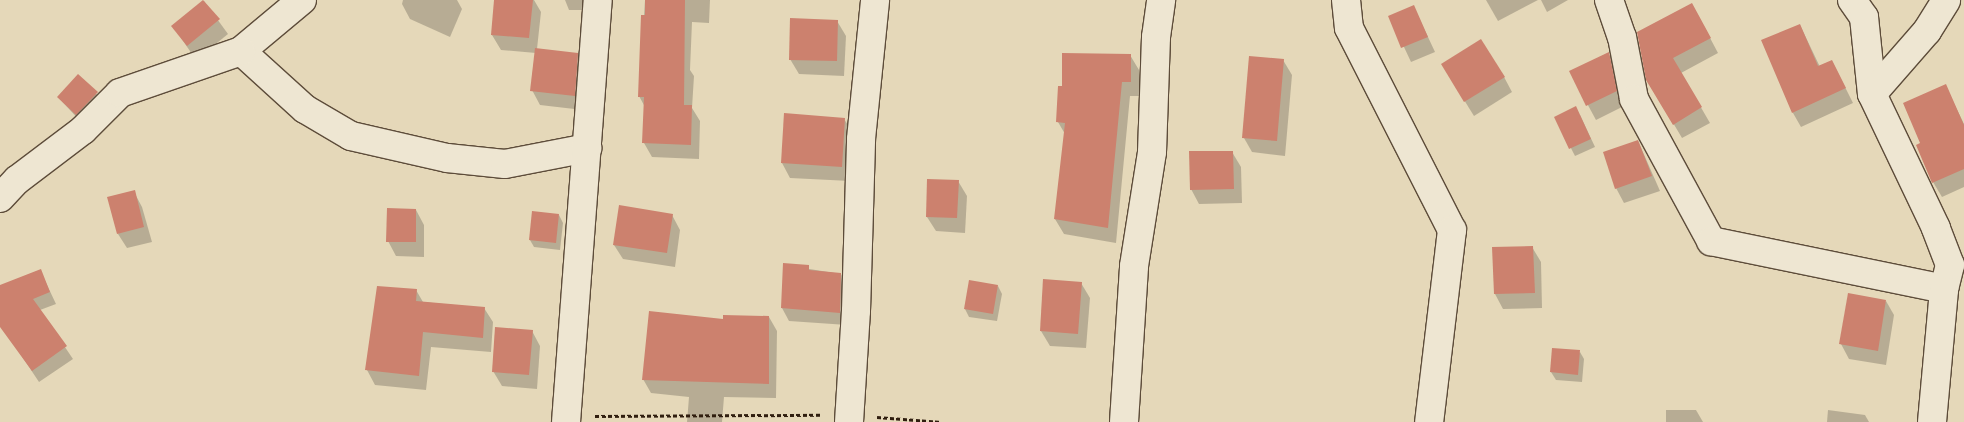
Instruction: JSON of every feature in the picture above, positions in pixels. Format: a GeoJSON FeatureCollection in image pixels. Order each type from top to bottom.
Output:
{"type":"FeatureCollection","features":[{"type":"Feature","properties":{"kind":"street"},"geometry":{"type":"LineString","coordinates":[[0,198],[17,180],[83,130],[120,93],[241,52],[302,0]]}},
{"type":"Feature","properties":{"kind":"street"},"geometry":{"type":"LineString","coordinates":[[566,419],[598,0]]}},
{"type":"Feature","properties":{"kind":"street"},"geometry":{"type":"LineString","coordinates":[[850,418],[861,139],[875,0]]}},
{"type":"Feature","properties":{"kind":"street"},"geometry":{"type":"LineString","coordinates":[[1124,422],[1134,266],[1152,152],[1156,38],[1161,0]]}},
{"type":"Feature","properties":{"kind":"street"},"geometry":{"type":"LineString","coordinates":[[1346,0],[1349,28],[1452,230],[1429,422]]}},
{"type":"Feature","properties":{"kind":"street"},"geometry":{"type":"LineString","coordinates":[[1609,0],[1622,37],[1634,99],[1711,241],[1944,290]]}},
{"type":"Feature","properties":{"kind":"street"},"geometry":{"type":"LineString","coordinates":[[1852,0],[1864,17],[1872,94],[1936,228],[1950,265],[1944,290],[1932,422]]}},
{"type":"Feature","properties":{"kind":"street"},"geometry":{"type":"LineString","coordinates":[[1872,94],[1927,31],[1946,0]]}},
{"type":"Feature","properties":{"kind":"street"},"geometry":{"type":"LineString","coordinates":[[241,52],[305,109],[351,136],[447,158],[505,164],[586,148]]}},
{"type":"Feature","properties":{"kind":"path"},"geometry":{"type":"LineString","coordinates":[[566,419],[850,418],[942,422]]}},
{"type":"Feature","properties":{"kind":"building"},"geometry":{"type":"Polygon","coordinates":[[[203,0],[220,19],[187,46],[171,26],[203,0]]]}},
{"type":"Feature","properties":{"kind":"building"},"geometry":{"type":"Polygon","coordinates":[[[494,0],[533,0],[529,38],[491,35],[494,0]]]}},
{"type":"Feature","properties":{"kind":"building"},"geometry":{"type":"Polygon","coordinates":[[[645,0],[685,0],[684,105],[692,105],[691,145],[642,143],[644,97],[638,97],[641,15],[645,15],[645,0]]]}},
{"type":"Feature","properties":{"kind":"building"},"geometry":{"type":"Polygon","coordinates":[[[1692,3],[1711,38],[1673,58],[1702,107],[1673,125],[1646,80],[1637,32],[1692,3]]]}},
{"type":"Feature","properties":{"kind":"building"},"geometry":{"type":"Polygon","coordinates":[[[1414,5],[1428,37],[1401,48],[1388,16],[1414,5]]]}},
{"type":"Feature","properties":{"kind":"building"},"geometry":{"type":"Polygon","coordinates":[[[790,18],[838,20],[837,61],[789,60],[790,18]]]}},
{"type":"Feature","properties":{"kind":"building"},"geometry":{"type":"Polygon","coordinates":[[[1800,24],[1818,66],[1832,60],[1846,88],[1792,113],[1761,40],[1800,24]]]}},
{"type":"Feature","properties":{"kind":"building"},"geometry":{"type":"Polygon","coordinates":[[[1481,39],[1505,77],[1464,102],[1441,64],[1481,39]]]}},
{"type":"Feature","properties":{"kind":"building"},"geometry":{"type":"Polygon","coordinates":[[[535,48],[578,53],[575,96],[530,91],[535,48]]]}},
{"type":"Feature","properties":{"kind":"building"},"geometry":{"type":"Polygon","coordinates":[[[1609,52],[1617,91],[1586,106],[1569,71],[1609,52]]]}},
{"type":"Feature","properties":{"kind":"building"},"geometry":{"type":"Polygon","coordinates":[[[1062,53],[1131,54],[1131,82],[1122,82],[1108,228],[1054,219],[1065,123],[1056,122],[1058,86],[1062,86],[1062,53]]]}},
{"type":"Feature","properties":{"kind":"building"},"geometry":{"type":"Polygon","coordinates":[[[1249,56],[1284,59],[1277,141],[1242,138],[1249,56]]]}},
{"type":"Feature","properties":{"kind":"building"},"geometry":{"type":"Polygon","coordinates":[[[78,74],[98,92],[76,115],[57,97],[78,74]]]}},
{"type":"Feature","properties":{"kind":"building"},"geometry":{"type":"Polygon","coordinates":[[[1946,84],[1964,125],[1964,169],[1932,183],[1916,145],[1920,143],[1903,103],[1946,84]]]}},
{"type":"Feature","properties":{"kind":"building"},"geometry":{"type":"Polygon","coordinates":[[[1576,106],[1591,139],[1569,149],[1554,117],[1576,106]]]}},
{"type":"Feature","properties":{"kind":"building"},"geometry":{"type":"Polygon","coordinates":[[[784,113],[845,118],[842,167],[781,163],[784,113]]]}},
{"type":"Feature","properties":{"kind":"building"},"geometry":{"type":"Polygon","coordinates":[[[1638,140],[1652,176],[1615,189],[1603,152],[1638,140]]]}},
{"type":"Feature","properties":{"kind":"building"},"geometry":{"type":"Polygon","coordinates":[[[1189,151],[1233,151],[1234,189],[1190,190],[1189,151]]]}},
{"type":"Feature","properties":{"kind":"building"},"geometry":{"type":"Polygon","coordinates":[[[927,179],[959,180],[957,218],[926,217],[927,179]]]}},
{"type":"Feature","properties":{"kind":"building"},"geometry":{"type":"Polygon","coordinates":[[[135,190],[144,227],[117,234],[107,197],[135,190]]]}},
{"type":"Feature","properties":{"kind":"building"},"geometry":{"type":"Polygon","coordinates":[[[619,205],[673,214],[667,253],[613,245],[619,205]]]}},
{"type":"Feature","properties":{"kind":"building"},"geometry":{"type":"Polygon","coordinates":[[[387,208],[416,209],[416,242],[386,242],[387,208]]]}},
{"type":"Feature","properties":{"kind":"building"},"geometry":{"type":"Polygon","coordinates":[[[532,211],[559,214],[556,243],[529,240],[532,211]]]}},
{"type":"Feature","properties":{"kind":"building"},"geometry":{"type":"Polygon","coordinates":[[[1533,246],[1535,293],[1494,294],[1492,247],[1533,246]]]}},
{"type":"Feature","properties":{"kind":"building"},"geometry":{"type":"Polygon","coordinates":[[[783,263],[809,265],[809,270],[841,273],[840,313],[781,308],[783,263]]]}},
{"type":"Feature","properties":{"kind":"building"},"geometry":{"type":"Polygon","coordinates":[[[41,269],[50,292],[33,299],[67,346],[32,371],[0,327],[0,285],[41,269]]]}},
{"type":"Feature","properties":{"kind":"building"},"geometry":{"type":"Polygon","coordinates":[[[1043,279],[1082,282],[1078,334],[1040,331],[1043,279]]]}},
{"type":"Feature","properties":{"kind":"building"},"geometry":{"type":"Polygon","coordinates":[[[969,280],[998,285],[993,314],[964,309],[969,280]]]}},
{"type":"Feature","properties":{"kind":"building"},"geometry":{"type":"Polygon","coordinates":[[[377,286],[417,289],[416,301],[485,307],[483,338],[423,332],[419,376],[365,370],[377,286]]]}},
{"type":"Feature","properties":{"kind":"building"},"geometry":{"type":"Polygon","coordinates":[[[1848,293],[1886,300],[1878,351],[1839,344],[1848,293]]]}},
{"type":"Feature","properties":{"kind":"building"},"geometry":{"type":"Polygon","coordinates":[[[649,311],[723,319],[723,315],[769,316],[769,384],[642,380],[649,311]]]}},
{"type":"Feature","properties":{"kind":"building"},"geometry":{"type":"Polygon","coordinates":[[[495,327],[533,330],[529,375],[492,372],[495,327]]]}},
{"type":"Feature","properties":{"kind":"building"},"geometry":{"type":"Polygon","coordinates":[[[1552,348],[1580,350],[1578,375],[1550,372],[1552,348]]]}}]}
